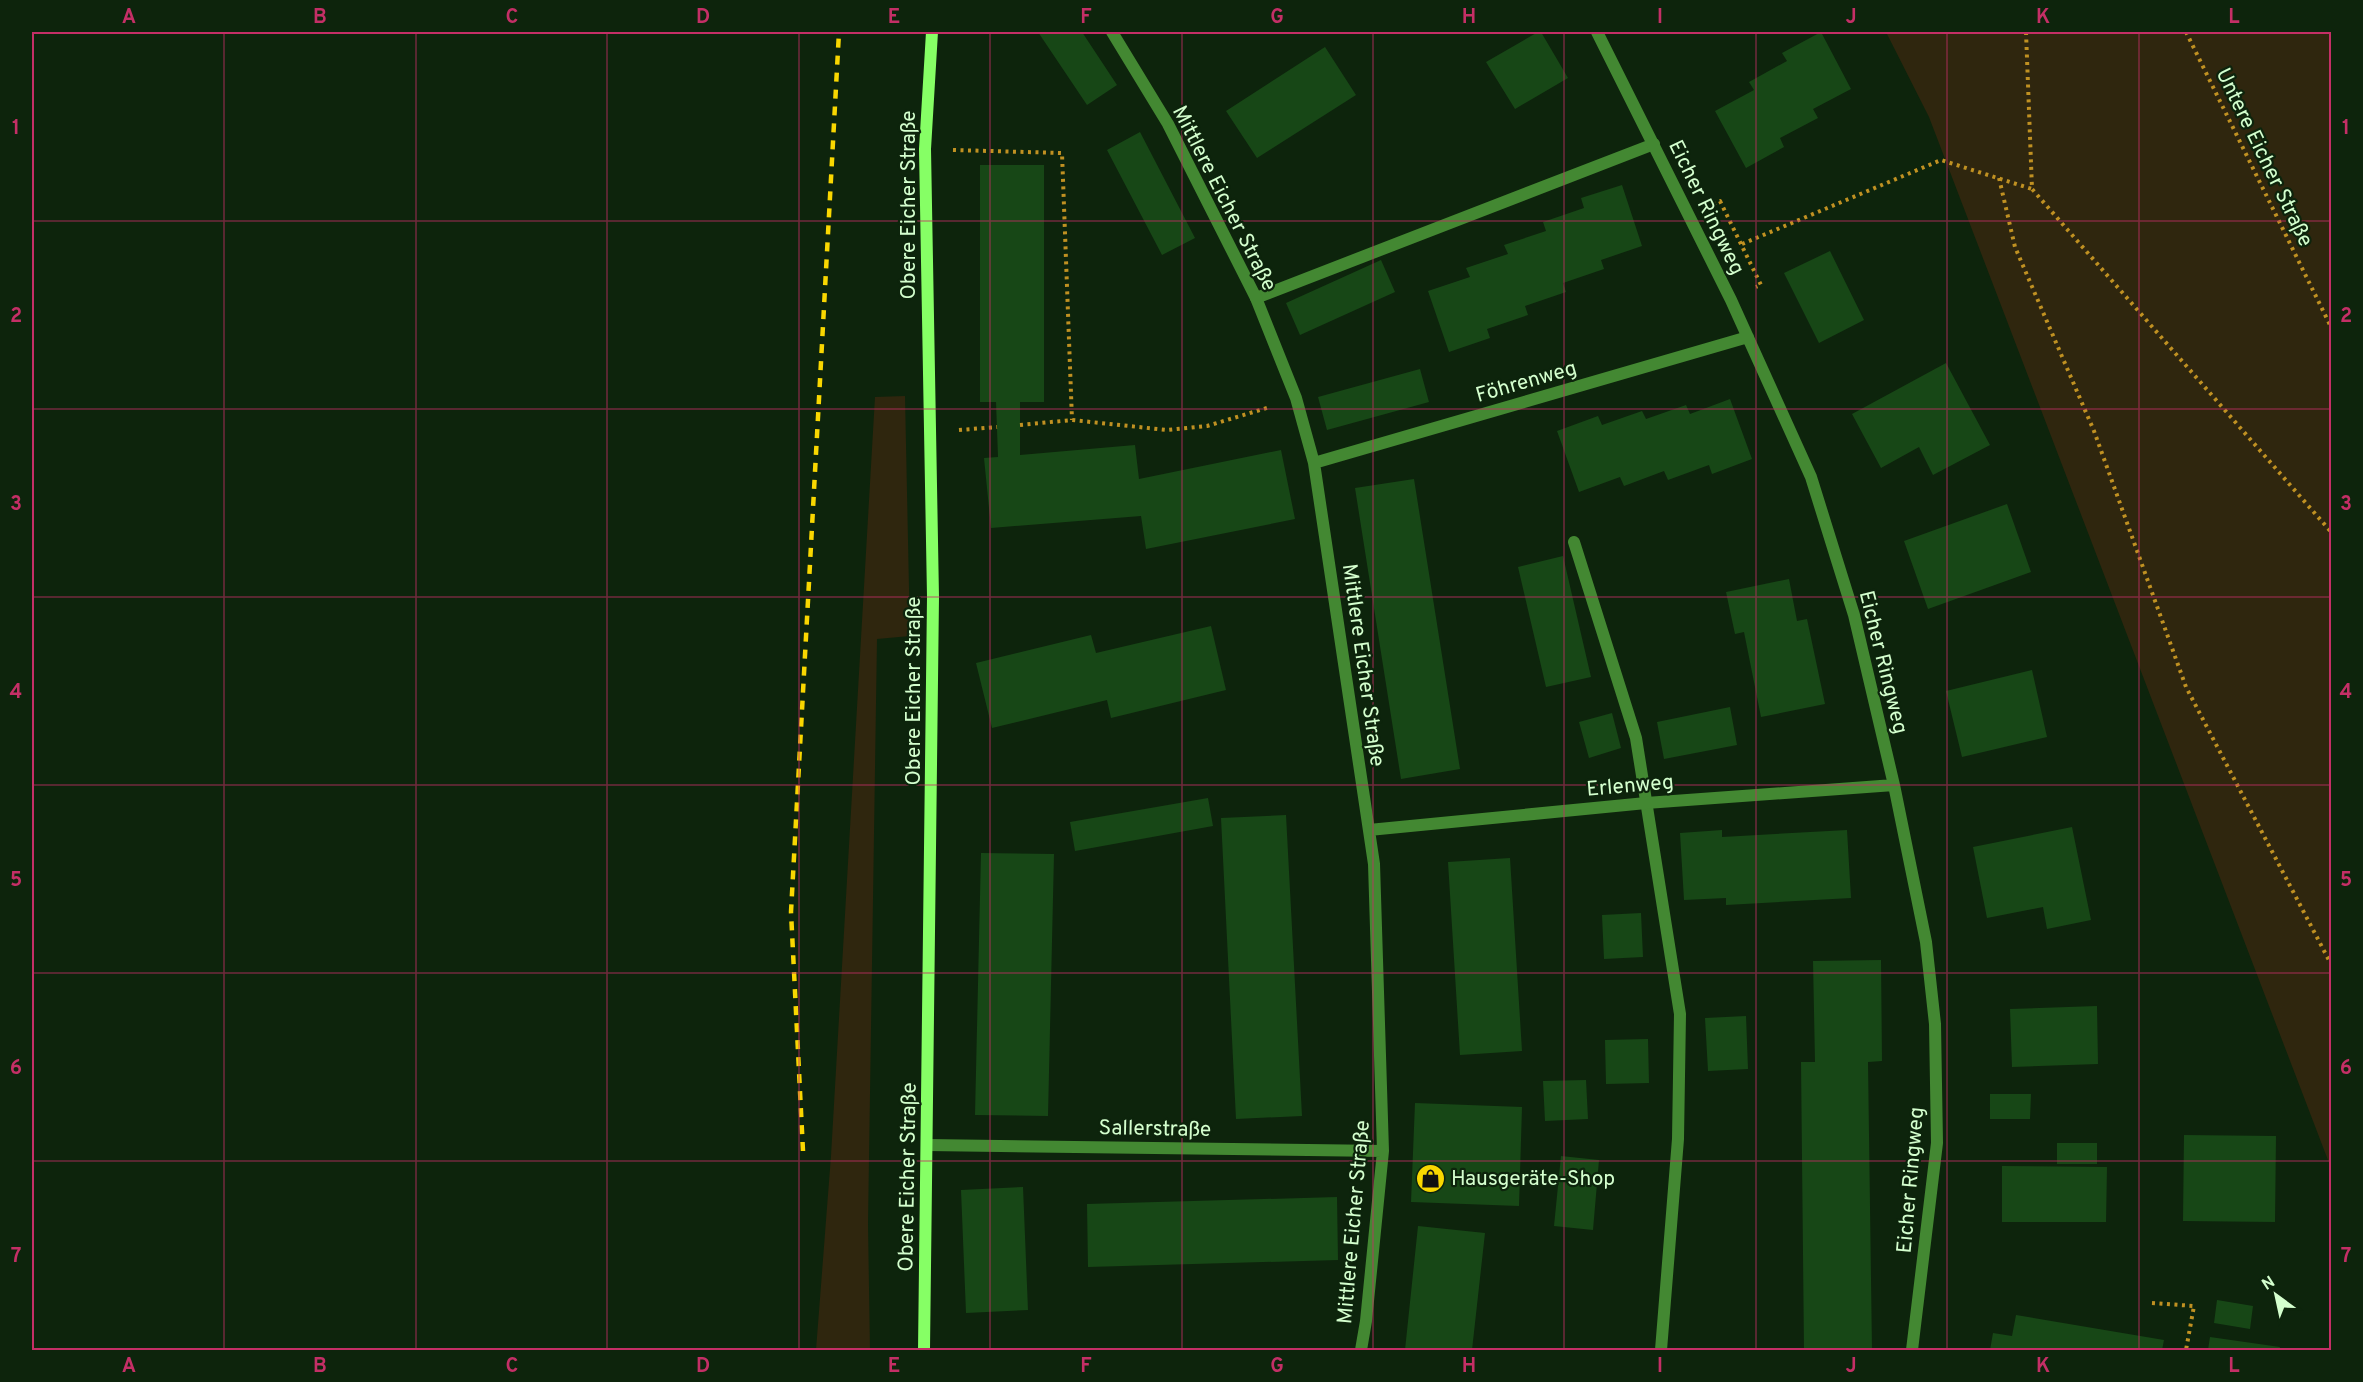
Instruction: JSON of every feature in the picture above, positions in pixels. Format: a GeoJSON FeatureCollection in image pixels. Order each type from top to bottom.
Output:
{"type":"FeatureCollection","features":[{"type":"Feature","properties":{"kind":"street","name":"Obere Eicher Straße"},"geometry":{"type":"LineString","coordinates":[[924,1350],[933,608],[925,149],[932,32]]}},
{"type":"Feature","properties":{"kind":"street","name":"Mittlere Eicher Straße"},"geometry":{"type":"LineString","coordinates":[[1112,32],[1168,124],[1256,298],[1296,398],[1314,463],[1374,864],[1383,1151],[1361,1350]]}},
{"type":"Feature","properties":{"kind":"street","name":"Eicher Ringweg"},"geometry":{"type":"LineString","coordinates":[[1597,32],[1748,337],[1811,477],[1854,615],[1894,785],[1926,942],[1935,1024],[1937,1143],[1912,1350]]}},
{"type":"Feature","properties":{"kind":"street"},"geometry":{"type":"LineString","coordinates":[[1256,298],[1654,144]]}},
{"type":"Feature","properties":{"kind":"street","name":"Föhrenweg"},"geometry":{"type":"LineString","coordinates":[[1314,463],[1748,337]]}},
{"type":"Feature","properties":{"kind":"street"},"geometry":{"type":"LineString","coordinates":[[1574,542],[1636,738],[1680,1014],[1678,1139],[1660,1350]]}},
{"type":"Feature","properties":{"kind":"street","name":"Erlenweg"},"geometry":{"type":"LineString","coordinates":[[1369,830],[1646,803],[1894,785]]}},
{"type":"Feature","properties":{"kind":"street","name":"Sallerstraße"},"geometry":{"type":"LineString","coordinates":[[927,1145],[1383,1151]]}},
{"type":"Feature","properties":{"kind":"path"},"geometry":{"type":"LineString","coordinates":[[2026,32],[2032,189]]}},
{"type":"Feature","properties":{"kind":"path","name":"Untere Eicher Straße"},"geometry":{"type":"LineString","coordinates":[[2187,32],[2331,329]]}},
{"type":"Feature","properties":{"kind":"path"},"geometry":{"type":"LineString","coordinates":[[925,149],[1062,153],[1072,420]]}},
{"type":"Feature","properties":{"kind":"path"},"geometry":{"type":"LineString","coordinates":[[1742,244],[1941,160],[2032,189],[2331,533]]}},
{"type":"Feature","properties":{"kind":"path"},"geometry":{"type":"LineString","coordinates":[[1998,178],[2015,247],[2094,431],[2186,687],[2331,966]]}},
{"type":"Feature","properties":{"kind":"path"},"geometry":{"type":"LineString","coordinates":[[1720,201],[1761,285]]}},
{"type":"Feature","properties":{"kind":"path"},"geometry":{"type":"LineString","coordinates":[[1020,425],[1072,420],[1167,430],[1207,426],[1296,398]]}},
{"type":"Feature","properties":{"kind":"path"},"geometry":{"type":"LineString","coordinates":[[929,433],[997,428]]}},
{"type":"Feature","properties":{"kind":"path"},"geometry":{"type":"LineString","coordinates":[[2152,1302],[2194,1306],[2186,1350]]}},
{"type":"Feature","properties":{"kind":"shaded area"},"geometry":{"type":"Polygon","coordinates":[[[1886,32],[2331,32],[2331,1168],[1929,117],[1886,32]]]}},
{"type":"Feature","properties":{"kind":"shaded area"},"geometry":{"type":"Polygon","coordinates":[[[905,396],[910,636],[877,639],[868,1224],[870,1350],[816,1350],[831,1156],[875,397],[905,396]]]}},
{"type":"Feature","properties":{"kind":"building"},"geometry":{"type":"Polygon","coordinates":[[[1038,32],[1082,32],[1117,85],[1087,105],[1038,32]]]}},
{"type":"Feature","properties":{"kind":"building"},"geometry":{"type":"Polygon","coordinates":[[[1541,32],[1568,78],[1515,109],[1486,62],[1541,32]]]}},
{"type":"Feature","properties":{"kind":"building"},"geometry":{"type":"Polygon","coordinates":[[[1821,32],[1851,89],[1813,109],[1818,118],[1780,138],[1784,147],[1746,168],[1715,111],[1754,90],[1749,82],[1787,61],[1782,53],[1821,32]]]}},
{"type":"Feature","properties":{"kind":"building"},"geometry":{"type":"Polygon","coordinates":[[[1325,47],[1356,95],[1257,158],[1226,111],[1325,47]]]}},
{"type":"Feature","properties":{"kind":"building"},"geometry":{"type":"Polygon","coordinates":[[[1140,132],[1195,238],[1162,255],[1107,150],[1140,132]]]}},
{"type":"Feature","properties":{"kind":"building"},"geometry":{"type":"Polygon","coordinates":[[[980,165],[1044,165],[1044,402],[1020,402],[1020,455],[1135,445],[1139,479],[1281,450],[1295,519],[1146,549],[1141,516],[991,528],[984,458],[998,457],[996,402],[980,402],[980,165]]]}},
{"type":"Feature","properties":{"kind":"building"},"geometry":{"type":"Polygon","coordinates":[[[1622,185],[1642,246],[1601,260],[1604,269],[1563,283],[1566,292],[1525,306],[1528,315],[1487,329],[1490,338],[1449,352],[1428,291],[1470,277],[1466,268],[1508,254],[1504,245],[1546,231],[1543,222],[1584,208],[1581,198],[1622,185]]]}},
{"type":"Feature","properties":{"kind":"building"},"geometry":{"type":"Polygon","coordinates":[[[1830,251],[1864,320],[1819,343],[1784,273],[1830,251]]]}},
{"type":"Feature","properties":{"kind":"building"},"geometry":{"type":"Polygon","coordinates":[[[1381,260],[1395,292],[1300,335],[1286,303],[1381,260]]]}},
{"type":"Feature","properties":{"kind":"building"},"geometry":{"type":"Polygon","coordinates":[[[1946,363],[1990,445],[1933,475],[1919,447],[1881,468],[1852,414],[1946,363]]]}},
{"type":"Feature","properties":{"kind":"building"},"geometry":{"type":"Polygon","coordinates":[[[1420,369],[1429,402],[1327,430],[1318,397],[1420,369]]]}},
{"type":"Feature","properties":{"kind":"building"},"geometry":{"type":"Polygon","coordinates":[[[1730,399],[1752,459],[1712,474],[1709,465],[1668,480],[1664,471],[1624,486],[1620,477],[1579,492],[1557,431],[1598,416],[1602,425],[1642,411],[1646,419],[1686,405],[1690,414],[1730,399]]]}},
{"type":"Feature","properties":{"kind":"building"},"geometry":{"type":"Polygon","coordinates":[[[1414,479],[1460,769],[1401,779],[1355,488],[1414,479]]]}},
{"type":"Feature","properties":{"kind":"building"},"geometry":{"type":"Polygon","coordinates":[[[2007,504],[2031,572],[1928,609],[1904,541],[2007,504]]]}},
{"type":"Feature","properties":{"kind":"building"},"geometry":{"type":"Polygon","coordinates":[[[1563,556],[1591,677],[1546,687],[1518,567],[1563,556]]]}},
{"type":"Feature","properties":{"kind":"building"},"geometry":{"type":"Polygon","coordinates":[[[1789,579],[1797,621],[1807,619],[1825,704],[1761,717],[1744,632],[1735,634],[1726,592],[1789,579]]]}},
{"type":"Feature","properties":{"kind":"building"},"geometry":{"type":"Polygon","coordinates":[[[1211,626],[1226,690],[1111,718],[1107,700],[992,728],[976,663],[1091,635],[1096,653],[1211,626]]]}},
{"type":"Feature","properties":{"kind":"building"},"geometry":{"type":"Polygon","coordinates":[[[2032,670],[2047,737],[1962,757],[1946,691],[2032,670]]]}},
{"type":"Feature","properties":{"kind":"building"},"geometry":{"type":"Polygon","coordinates":[[[1730,707],[1737,745],[1664,759],[1657,722],[1730,707]]]}},
{"type":"Feature","properties":{"kind":"building"},"geometry":{"type":"Polygon","coordinates":[[[1612,713],[1621,748],[1589,758],[1579,722],[1612,713]]]}},
{"type":"Feature","properties":{"kind":"building"},"geometry":{"type":"Polygon","coordinates":[[[1208,798],[1213,826],[1075,851],[1070,822],[1208,798]]]}},
{"type":"Feature","properties":{"kind":"building"},"geometry":{"type":"Polygon","coordinates":[[[1286,815],[1302,1116],[1236,1119],[1221,818],[1286,815]]]}},
{"type":"Feature","properties":{"kind":"building"},"geometry":{"type":"Polygon","coordinates":[[[2072,827],[2091,920],[2047,929],[2043,907],[1987,918],[1973,847],[2072,827]]]}},
{"type":"Feature","properties":{"kind":"building"},"geometry":{"type":"Polygon","coordinates":[[[1722,830],[1722,837],[1847,830],[1851,898],[1726,905],[1726,898],[1684,900],[1680,833],[1722,830]]]}},
{"type":"Feature","properties":{"kind":"building"},"geometry":{"type":"Polygon","coordinates":[[[981,853],[1054,854],[1048,1116],[975,1115],[981,853]]]}},
{"type":"Feature","properties":{"kind":"building"},"geometry":{"type":"Polygon","coordinates":[[[1510,858],[1522,1051],[1460,1055],[1448,862],[1510,858]]]}},
{"type":"Feature","properties":{"kind":"building"},"geometry":{"type":"Polygon","coordinates":[[[1641,913],[1643,957],[1604,959],[1602,915],[1641,913]]]}},
{"type":"Feature","properties":{"kind":"building"},"geometry":{"type":"Polygon","coordinates":[[[1881,960],[1882,1061],[1868,1062],[1872,1350],[1804,1350],[1801,1062],[1815,1062],[1813,961],[1881,960]]]}},
{"type":"Feature","properties":{"kind":"building"},"geometry":{"type":"Polygon","coordinates":[[[2097,1006],[2098,1064],[2012,1067],[2010,1009],[2097,1006]]]}},
{"type":"Feature","properties":{"kind":"building"},"geometry":{"type":"Polygon","coordinates":[[[1746,1016],[1748,1069],[1708,1071],[1705,1018],[1746,1016]]]}},
{"type":"Feature","properties":{"kind":"building"},"geometry":{"type":"Polygon","coordinates":[[[1648,1039],[1649,1083],[1606,1084],[1605,1040],[1648,1039]]]}},
{"type":"Feature","properties":{"kind":"building"},"geometry":{"type":"Polygon","coordinates":[[[1586,1080],[1588,1119],[1545,1121],[1543,1081],[1586,1080]]]}},
{"type":"Feature","properties":{"kind":"building"},"geometry":{"type":"Polygon","coordinates":[[[1990,1094],[2031,1094],[2030,1119],[1990,1119],[1990,1094]]]}},
{"type":"Feature","properties":{"kind":"building"},"geometry":{"type":"Polygon","coordinates":[[[1415,1103],[1522,1107],[1519,1206],[1411,1202],[1415,1103]]]}},
{"type":"Feature","properties":{"kind":"building"},"geometry":{"type":"Polygon","coordinates":[[[2184,1135],[2276,1136],[2275,1222],[2183,1221],[2184,1135]]]}},
{"type":"Feature","properties":{"kind":"building"},"geometry":{"type":"Polygon","coordinates":[[[2057,1143],[2097,1143],[2097,1164],[2057,1164],[2057,1143]]]}},
{"type":"Feature","properties":{"kind":"building"},"geometry":{"type":"Polygon","coordinates":[[[1561,1156],[1599,1160],[1593,1230],[1554,1226],[1561,1156]]]}},
{"type":"Feature","properties":{"kind":"building"},"geometry":{"type":"Polygon","coordinates":[[[2002,1166],[2107,1167],[2106,1222],[2002,1222],[2002,1166]]]}},
{"type":"Feature","properties":{"kind":"building"},"geometry":{"type":"Polygon","coordinates":[[[1023,1187],[1028,1310],[966,1313],[961,1190],[1023,1187]]]}},
{"type":"Feature","properties":{"kind":"building"},"geometry":{"type":"Polygon","coordinates":[[[1337,1197],[1338,1260],[1088,1267],[1087,1204],[1337,1197]]]}},
{"type":"Feature","properties":{"kind":"building"},"geometry":{"type":"Polygon","coordinates":[[[1418,1226],[1485,1233],[1472,1350],[1405,1350],[1418,1226]]]}},
{"type":"Feature","properties":{"kind":"building"},"geometry":{"type":"Polygon","coordinates":[[[2217,1300],[2253,1306],[2250,1329],[2214,1323],[2217,1300]]]}},
{"type":"Feature","properties":{"kind":"building"},"geometry":{"type":"Polygon","coordinates":[[[2016,1315],[2164,1340],[2162,1350],[1990,1350],[1993,1333],[2012,1336],[2016,1315]]]}},
{"type":"Feature","properties":{"kind":"building"},"geometry":{"type":"Polygon","coordinates":[[[2210,1337],[2280,1347],[2279,1350],[2208,1350],[2210,1337]]]}},
{"type":"Feature","properties":{"kind":"railway"},"geometry":{"type":"LineString","coordinates":[[803,1151],[791,912],[839,32]]}},
{"type":"Feature","properties":{"kind":"place","name":"Hausgeräte-Shop"},"geometry":{"type":"Point","coordinates":[1430,1178]}}]}
